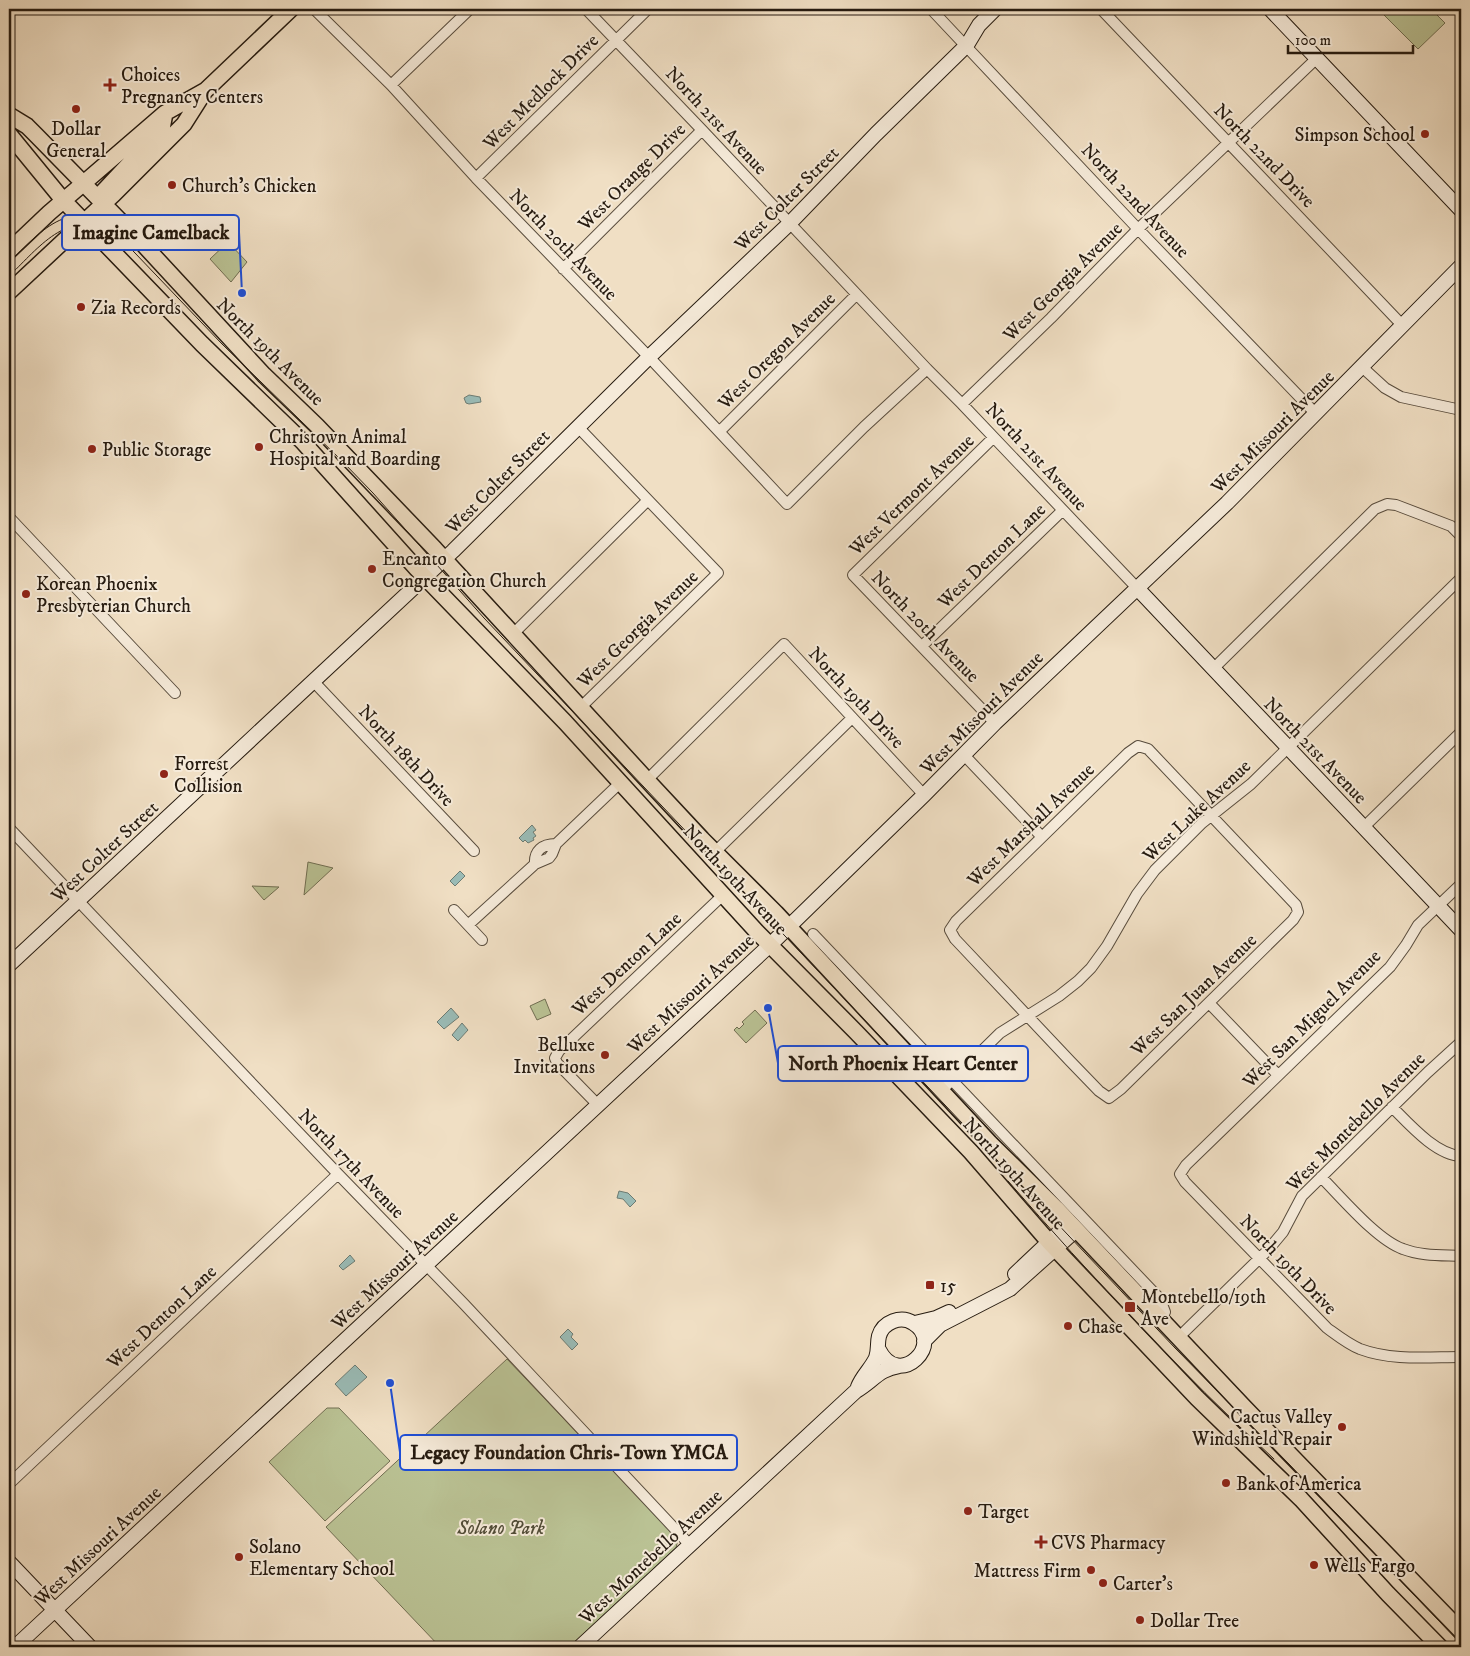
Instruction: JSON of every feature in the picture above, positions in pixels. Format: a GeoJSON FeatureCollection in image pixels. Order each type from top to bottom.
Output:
{"type":"FeatureCollection","features":[{"type":"Feature","properties":{"kind":"main road"},"geometry":{"type":"LineString","coordinates":[[9,292],[184,124],[206,90],[291,9]]}},
{"type":"Feature","properties":{"kind":"main road"},"geometry":{"type":"LineString","coordinates":[[9,250],[63,200],[165,113],[206,90]]}},
{"type":"Feature","properties":{"kind":"main road"},"geometry":{"type":"LineString","coordinates":[[98,206],[162,129],[165,113]]}},
{"type":"Feature","properties":{"kind":"main road","name":"North 19th Avenue"},"geometry":{"type":"LineString","coordinates":[[9,115],[27,126],[98,206],[264,375],[322,431],[444,559],[647,780],[789,926],[941,1091],[1398,1568],[1461,1631]]}},
{"type":"Feature","properties":{"kind":"main road"},"geometry":{"type":"LineString","coordinates":[[9,120],[68,179],[81,185]]}},
{"type":"Feature","properties":{"kind":"main road","name":"North 19th Avenue"},"geometry":{"type":"LineString","coordinates":[[9,134],[63,200],[98,206]]}},
{"type":"Feature","properties":{"kind":"main road","name":"North 19th Avenue"},"geometry":{"type":"LineString","coordinates":[[98,206],[96,233],[198,340],[302,441],[425,577],[621,782],[770,945],[971,1152],[1052,1245],[1197,1398],[1301,1499],[1440,1647]]}},
{"type":"Feature","properties":{"kind":"street","name":"North 20th Avenue"},"geometry":{"type":"LineString","coordinates":[[314,9],[391,86],[476,178],[720,431],[787,504],[927,369]]}},
{"type":"Feature","properties":{"kind":"street"},"geometry":{"type":"LineString","coordinates":[[391,86],[470,9]]}},
{"type":"Feature","properties":{"kind":"street","name":"North 21st Avenue"},"geometry":{"type":"LineString","coordinates":[[586,9],[1062,511],[1365,826],[1461,930]]}},
{"type":"Feature","properties":{"kind":"street","name":"West Medlock Drive"},"geometry":{"type":"LineString","coordinates":[[476,178],[648,9]]}},
{"type":"Feature","properties":{"kind":"street","name":"North 22nd Avenue"},"geometry":{"type":"LineString","coordinates":[[931,9],[1138,229],[1316,414]]}},
{"type":"Feature","properties":{"kind":"street","name":"West Colter Street"},"geometry":{"type":"LineString","coordinates":[[9,965],[444,559],[649,357],[789,224],[966,45],[979,24],[995,9]]}},
{"type":"Feature","properties":{"kind":"street","name":"North 22nd Drive"},"geometry":{"type":"LineString","coordinates":[[1101,9],[1403,326]]}},
{"type":"Feature","properties":{"kind":"street"},"geometry":{"type":"LineString","coordinates":[[1270,9],[1461,210]]}},
{"type":"Feature","properties":{"kind":"street","name":"West Georgia Avenue"},"geometry":{"type":"LineString","coordinates":[[962,404],[1051,318],[1138,229],[1317,58]]}},
{"type":"Feature","properties":{"kind":"street","name":"West Orange Drive"},"geometry":{"type":"LineString","coordinates":[[563,269],[702,130]]}},
{"type":"Feature","properties":{"kind":"street","name":"West Missouri Avenue"},"geometry":{"type":"LineString","coordinates":[[15,1647],[770,945],[995,723],[1227,503],[1461,266]]}},
{"type":"Feature","properties":{"kind":"street","name":"West Oregon Avenue"},"geometry":{"type":"LineString","coordinates":[[720,431],[856,294]]}},
{"type":"Feature","properties":{"kind":"street"},"geometry":{"type":"LineString","coordinates":[[1362,367],[1385,388],[1401,398],[1461,410]]}},
{"type":"Feature","properties":{"kind":"street"},"geometry":{"type":"LineString","coordinates":[[513,634],[648,500],[578,427]]}},
{"type":"Feature","properties":{"kind":"street","name":"West Vermont Avenue"},"geometry":{"type":"LineString","coordinates":[[853,575],[993,438]]}},
{"type":"Feature","properties":{"kind":"street","name":"West Georgia Avenue"},"geometry":{"type":"LineString","coordinates":[[580,708],[718,573],[648,500]]}},
{"type":"Feature","properties":{"kind":"street"},"geometry":{"type":"LineString","coordinates":[[1213,669],[1376,509],[1387,504],[1396,505],[1450,526],[1461,536]]}},
{"type":"Feature","properties":{"kind":"street","name":"West Denton Lane"},"geometry":{"type":"LineString","coordinates":[[922,646],[1062,511]]}},
{"type":"Feature","properties":{"kind":"street"},"geometry":{"type":"LineString","coordinates":[[9,517],[175,693]]}},
{"type":"Feature","properties":{"kind":"street","name":"North 20th Avenue"},"geometry":{"type":"LineString","coordinates":[[853,575],[995,723]]}},
{"type":"Feature","properties":{"kind":"street","name":"West Luke Avenue"},"geometry":{"type":"LineString","coordinates":[[941,1091],[1000,1033],[1059,996],[1078,981],[1091,968],[1107,946],[1137,894],[1155,870],[1202,823],[1241,793],[1461,578]]}},
{"type":"Feature","properties":{"kind":"street","name":"North 19th Drive"},"geometry":{"type":"LineString","coordinates":[[647,780],[784,644],[924,795]]}},
{"type":"Feature","properties":{"kind":"street","name":"North 18th Drive"},"geometry":{"type":"LineString","coordinates":[[314,682],[474,851]]}},
{"type":"Feature","properties":{"kind":"street"},"geometry":{"type":"LineString","coordinates":[[715,852],[852,718]]}},
{"type":"Feature","properties":{"kind":"street"},"geometry":{"type":"LineString","coordinates":[[1365,826],[1461,732]]}},
{"type":"Feature","properties":{"kind":"street","name":"West Marshall Avenue"},"geometry":{"type":"LineString","coordinates":[[1027,1016],[955,939],[950,930],[956,921],[1128,753],[1138,746],[1148,749],[1211,816]]}},
{"type":"Feature","properties":{"kind":"street"},"geometry":{"type":"LineString","coordinates":[[964,755],[1042,837]]}},
{"type":"Feature","properties":{"kind":"street"},"geometry":{"type":"LineString","coordinates":[[468,925],[534,864],[534,857],[539,849],[550,844],[556,844],[621,782]]}},
{"type":"Feature","properties":{"kind":"street","name":"West San Juan Avenue"},"geometry":{"type":"LineString","coordinates":[[1027,1016],[1099,1091],[1109,1098],[1121,1089],[1293,920],[1298,912],[1296,905],[1211,816]]}},
{"type":"Feature","properties":{"kind":"street","name":"North 17th Avenue"},"geometry":{"type":"LineString","coordinates":[[9,828],[690,1545]]}},
{"type":"Feature","properties":{"kind":"street","name":"West San Miguel Avenue"},"geometry":{"type":"LineString","coordinates":[[1180,1174],[1186,1165],[1390,967],[1418,925],[1461,884]]}},
{"type":"Feature","properties":{"kind":"street","name":"West Denton Lane"},"geometry":{"type":"LineString","coordinates":[[598,1105],[558,1064],[555,1058],[559,1051],[723,895]]}},
{"type":"Feature","properties":{"kind":"street"},"geometry":{"type":"LineString","coordinates":[[454,910],[482,940]]}},
{"type":"Feature","properties":{"kind":"street","name":"North 19th Avenue"},"geometry":{"type":"LineString","coordinates":[[813,934],[953,1079],[1160,1299],[1165,1312],[1160,1319]]}},
{"type":"Feature","properties":{"kind":"street"},"geometry":{"type":"LineString","coordinates":[[1209,1003],[1278,1076]]}},
{"type":"Feature","properties":{"kind":"street","name":"West Montebello Avenue"},"geometry":{"type":"LineString","coordinates":[[1178,1338],[1259,1259],[1283,1232],[1302,1196],[1461,1042]]}},
{"type":"Feature","properties":{"kind":"street"},"geometry":{"type":"LineString","coordinates":[[1392,1107],[1420,1135],[1439,1148],[1456,1156],[1461,1156]]}},
{"type":"Feature","properties":{"kind":"street","name":"West Denton Lane"},"geometry":{"type":"LineString","coordinates":[[9,1484],[338,1174]]}},
{"type":"Feature","properties":{"kind":"street","name":"North 19th Drive"},"geometry":{"type":"LineString","coordinates":[[1180,1174],[1185,1182],[1327,1328],[1346,1342],[1360,1349],[1389,1356],[1461,1357]]}},
{"type":"Feature","properties":{"kind":"street"},"geometry":{"type":"LineString","coordinates":[[1321,1177],[1388,1242],[1402,1249],[1417,1253],[1461,1256]]}},
{"type":"Feature","properties":{"kind":"street"},"geometry":{"type":"LineString","coordinates":[[924,1341],[940,1326],[1010,1290],[1072,1226]]}},
{"type":"Feature","properties":{"kind":"street"},"geometry":{"type":"LineString","coordinates":[[915,1323],[936,1318],[1002,1284],[1052,1245]]}},
{"type":"Feature","properties":{"kind":"street","name":"West Montebello Avenue"},"geometry":{"type":"LineString","coordinates":[[856,1391],[861,1378],[872,1365],[879,1350],[878,1343],[882,1330],[893,1321],[903,1319],[915,1323]]}},
{"type":"Feature","properties":{"kind":"street"},"geometry":{"type":"LineString","coordinates":[[879,1350],[887,1361],[900,1366],[912,1363],[923,1349],[924,1341],[920,1328],[915,1323]]}},
{"type":"Feature","properties":{"kind":"street","name":"West Montebello Avenue"},"geometry":{"type":"LineString","coordinates":[[580,1647],[856,1391],[869,1383],[885,1368],[900,1366]]}},
{"type":"Feature","properties":{"kind":"street"},"geometry":{"type":"LineString","coordinates":[[9,1562],[90,1647]]}},
{"type":"Feature","properties":{"kind":"green space"},"geometry":{"type":"Polygon","coordinates":[[[1378,9],[1431,9],[1445,23],[1418,49],[1378,9]]]}},
{"type":"Feature","properties":{"kind":"green space"},"geometry":{"type":"Polygon","coordinates":[[[228,242],[247,262],[231,282],[210,259],[228,242]]]}},
{"type":"Feature","properties":{"kind":"green space"},"geometry":{"type":"Polygon","coordinates":[[[308,862],[333,868],[304,895],[308,862]]]}},
{"type":"Feature","properties":{"kind":"green space"},"geometry":{"type":"Polygon","coordinates":[[[252,886],[279,887],[264,900],[252,886]]]}},
{"type":"Feature","properties":{"kind":"green space"},"geometry":{"type":"Polygon","coordinates":[[[545,999],[551,1014],[537,1020],[530,1006],[545,999]]]}},
{"type":"Feature","properties":{"kind":"green space"},"geometry":{"type":"Polygon","coordinates":[[[755,1010],[767,1023],[746,1043],[734,1030],[737,1027],[739,1029],[744,1024],[742,1022],[755,1010]]]}},
{"type":"Feature","properties":{"kind":"green space","name":"Solano Park"},"geometry":{"type":"Polygon","coordinates":[[[507,1359],[678,1539],[676,1548],[569,1647],[440,1647],[326,1527],[507,1359]]]}},
{"type":"Feature","properties":{"kind":"green space"},"geometry":{"type":"Polygon","coordinates":[[[327,1408],[339,1408],[390,1461],[325,1521],[269,1462],[327,1408]]]}},
{"type":"Feature","properties":{"kind":"water"},"geometry":{"type":"Polygon","coordinates":[[[469,395],[480,397],[481,402],[466,403],[464,398],[469,395]]]}},
{"type":"Feature","properties":{"kind":"water"},"geometry":{"type":"Polygon","coordinates":[[[532,825],[536,830],[533,832],[536,836],[533,838],[534,840],[528,843],[525,840],[523,842],[519,838],[532,825]]]}},
{"type":"Feature","properties":{"kind":"water"},"geometry":{"type":"Polygon","coordinates":[[[460,871],[465,876],[455,886],[450,881],[460,871]]]}},
{"type":"Feature","properties":{"kind":"water"},"geometry":{"type":"Polygon","coordinates":[[[451,1008],[459,1017],[444,1029],[437,1022],[451,1008]]]}},
{"type":"Feature","properties":{"kind":"water"},"geometry":{"type":"Polygon","coordinates":[[[462,1023],[468,1030],[458,1041],[452,1035],[462,1023]]]}},
{"type":"Feature","properties":{"kind":"water"},"geometry":{"type":"Polygon","coordinates":[[[619,1191],[628,1193],[636,1201],[630,1207],[623,1199],[617,1198],[619,1191]]]}},
{"type":"Feature","properties":{"kind":"water"},"geometry":{"type":"Polygon","coordinates":[[[350,1255],[355,1261],[343,1270],[339,1266],[350,1255]]]}},
{"type":"Feature","properties":{"kind":"water"},"geometry":{"type":"Polygon","coordinates":[[[568,1329],[573,1334],[571,1337],[578,1344],[572,1350],[560,1337],[568,1329]]]}},
{"type":"Feature","properties":{"kind":"water"},"geometry":{"type":"Polygon","coordinates":[[[355,1365],[367,1377],[346,1396],[335,1384],[355,1365]]]}},
{"type":"Feature","properties":{"kind":"tram line"},"geometry":{"type":"LineString","coordinates":[[9,262],[44,230],[56,222],[69,217],[83,216],[97,220],[113,230],[222,344],[373,493],[484,618],[1175,1348],[1461,1644]]}},
{"type":"Feature","properties":{"kind":"tram line"},"geometry":{"type":"LineString","coordinates":[[9,276],[40,246],[64,229],[77,225],[90,225],[104,230]]}},
{"type":"Feature","properties":{"kind":"tram line"},"geometry":{"type":"LineString","coordinates":[[1008,1181],[1137,1323],[1274,1459]]}},
{"type":"Feature","properties":{"kind":"place","name":"Choices Pregnancy Centers"},"geometry":{"type":"Point","coordinates":[110,85]}},
{"type":"Feature","properties":{"kind":"place","name":"Dollar General"},"geometry":{"type":"Point","coordinates":[76,109]}},
{"type":"Feature","properties":{"kind":"place","name":"Simpson School"},"geometry":{"type":"Point","coordinates":[1425,134]}},
{"type":"Feature","properties":{"kind":"place","name":"Church's Chicken"},"geometry":{"type":"Point","coordinates":[172,185]}},
{"type":"Feature","properties":{"kind":"place","name":"Imagine Camelback"},"geometry":{"type":"Point","coordinates":[242,293]}},
{"type":"Feature","properties":{"kind":"place","name":"Zia Records"},"geometry":{"type":"Point","coordinates":[81,307]}},
{"type":"Feature","properties":{"kind":"place","name":"Christown Animal Hospital and Boarding"},"geometry":{"type":"Point","coordinates":[259,447]}},
{"type":"Feature","properties":{"kind":"place","name":"Public Storage"},"geometry":{"type":"Point","coordinates":[92,449]}},
{"type":"Feature","properties":{"kind":"place","name":"Encanto Congregation Church"},"geometry":{"type":"Point","coordinates":[372,569]}},
{"type":"Feature","properties":{"kind":"place","name":"Korean Phoenix Presbyterian Church"},"geometry":{"type":"Point","coordinates":[26,594]}},
{"type":"Feature","properties":{"kind":"place","name":"Forrest Collision"},"geometry":{"type":"Point","coordinates":[164,774]}},
{"type":"Feature","properties":{"kind":"place","name":"North Phoenix Heart Center"},"geometry":{"type":"Point","coordinates":[768,1008]}},
{"type":"Feature","properties":{"kind":"place","name":"Belluxe Invitations"},"geometry":{"type":"Point","coordinates":[605,1055]}},
{"type":"Feature","properties":{"kind":"place","name":"15"},"geometry":{"type":"Point","coordinates":[930,1285]}},
{"type":"Feature","properties":{"kind":"place","name":"Montebello/19th Ave"},"geometry":{"type":"Point","coordinates":[1130,1307]}},
{"type":"Feature","properties":{"kind":"place","name":"Chase"},"geometry":{"type":"Point","coordinates":[1068,1326]}},
{"type":"Feature","properties":{"kind":"place","name":"Legacy Foundation Chris-Town YMCA"},"geometry":{"type":"Point","coordinates":[390,1383]}},
{"type":"Feature","properties":{"kind":"place","name":"Cactus Valley Windshield Repair"},"geometry":{"type":"Point","coordinates":[1342,1427]}},
{"type":"Feature","properties":{"kind":"place","name":"Bank of America"},"geometry":{"type":"Point","coordinates":[1226,1483]}},
{"type":"Feature","properties":{"kind":"place","name":"Target"},"geometry":{"type":"Point","coordinates":[968,1511]}},
{"type":"Feature","properties":{"kind":"place","name":"CVS Pharmacy"},"geometry":{"type":"Point","coordinates":[1041,1542]}},
{"type":"Feature","properties":{"kind":"place","name":"Solano Elementary School"},"geometry":{"type":"Point","coordinates":[239,1557]}},
{"type":"Feature","properties":{"kind":"place","name":"Wells Fargo"},"geometry":{"type":"Point","coordinates":[1314,1565]}},
{"type":"Feature","properties":{"kind":"place","name":"Mattress Firm"},"geometry":{"type":"Point","coordinates":[1091,1570]}},
{"type":"Feature","properties":{"kind":"place","name":"Carter's"},"geometry":{"type":"Point","coordinates":[1103,1583]}},
{"type":"Feature","properties":{"kind":"place","name":"Dollar Tree"},"geometry":{"type":"Point","coordinates":[1140,1620]}}]}
